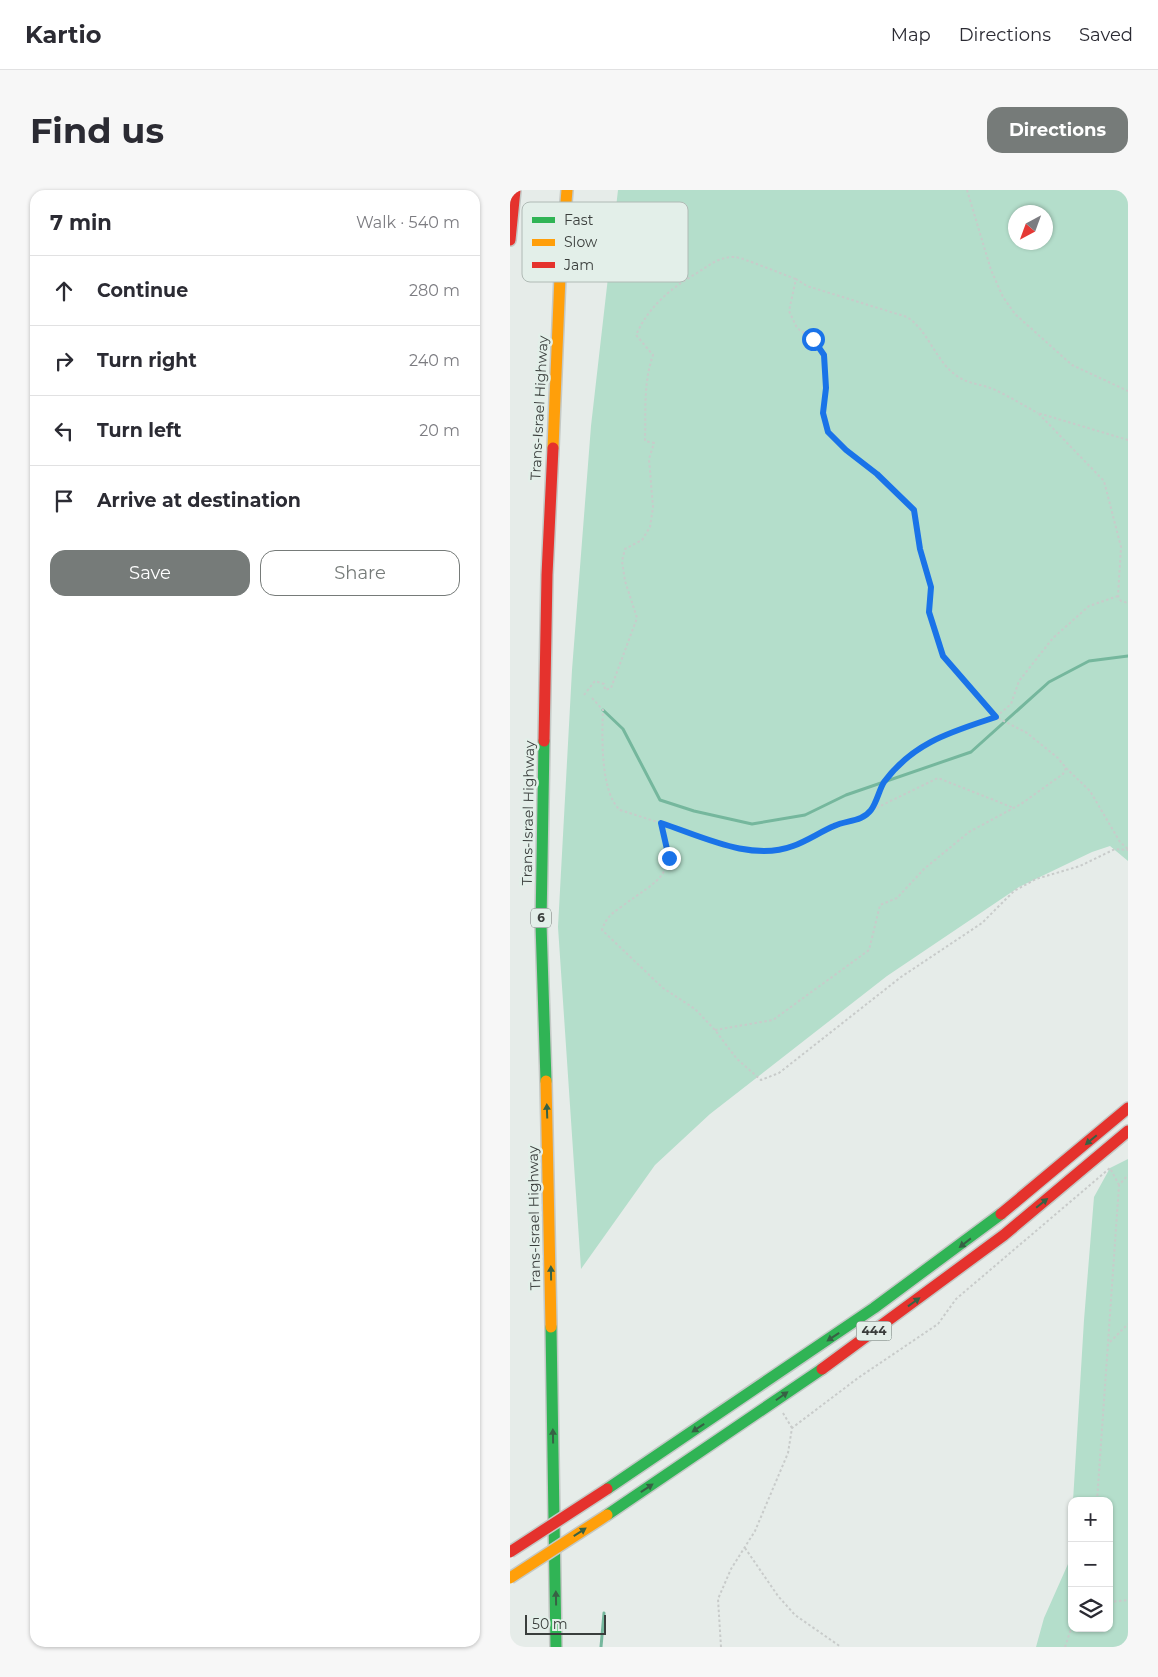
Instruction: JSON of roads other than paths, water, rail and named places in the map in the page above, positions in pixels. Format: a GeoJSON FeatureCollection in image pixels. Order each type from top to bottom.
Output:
{"type":"FeatureCollection","features":[{"type":"Feature","properties":{"kind":"main road"},"geometry":{"type":"LineString","coordinates":[[510,240],[515,190]]}},
{"type":"Feature","properties":{"kind":"main road","name":"Trans-Israel Highway"},"geometry":{"type":"LineString","coordinates":[[556,1647],[550,1226],[541,924],[547,575],[560,282]]}},
{"type":"Feature","properties":{"kind":"main road","name":"444"},"geometry":{"type":"LineString","coordinates":[[510,1552],[878,1307],[1036,1188],[1128,1108]]}},
{"type":"Feature","properties":{"kind":"main road","name":"444"},"geometry":{"type":"LineString","coordinates":[[510,1578],[729,1434],[963,1266],[1046,1201],[1128,1131]]}},
{"type":"Feature","properties":{"kind":"waterway"},"geometry":{"type":"LineString","coordinates":[[603,710],[623,729],[660,800],[694,811],[752,824],[805,815],[846,795],[971,752],[1049,682],[1089,661],[1128,656]]}},
{"type":"Feature","properties":{"kind":"waterway"},"geometry":{"type":"LineString","coordinates":[[601,1647],[604,1613]]}}]}
